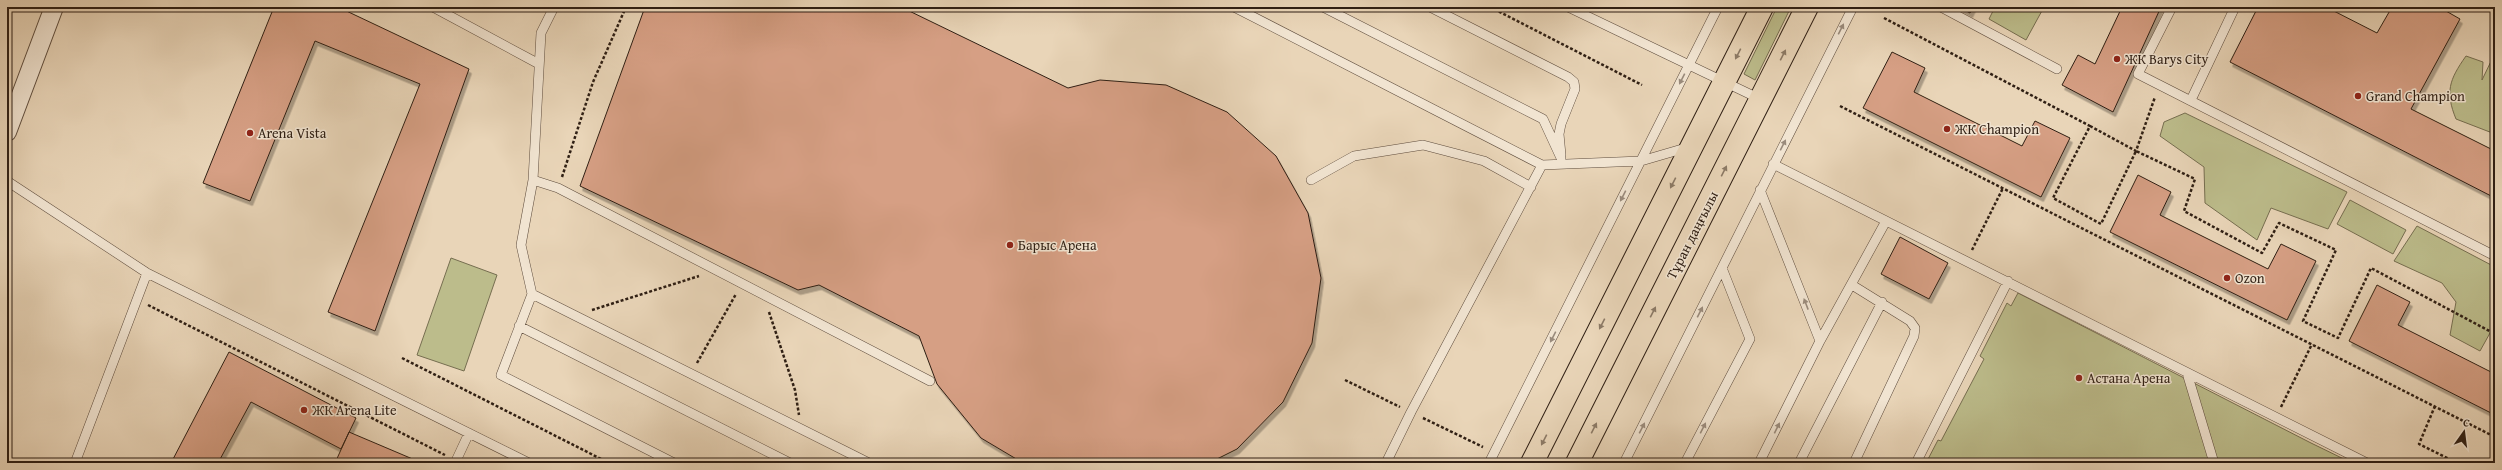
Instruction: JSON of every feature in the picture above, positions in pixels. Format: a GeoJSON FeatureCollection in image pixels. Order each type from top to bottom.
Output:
{"type":"FeatureCollection","features":[{"type":"Feature","properties":{"kind":"main road"},"geometry":{"type":"LineString","coordinates":[[1532,463],[1762,7]]}},
{"type":"Feature","properties":{"kind":"main road","name":"Тұран даңғылы"},"geometry":{"type":"LineString","coordinates":[[1577,463],[1807,7]]}},
{"type":"Feature","properties":{"kind":"street"},"geometry":{"type":"LineString","coordinates":[[7,132],[54,7]]}},
{"type":"Feature","properties":{"kind":"lane"},"geometry":{"type":"LineString","coordinates":[[433,7],[539,64]]}},
{"type":"Feature","properties":{"kind":"lane"},"geometry":{"type":"LineString","coordinates":[[554,7],[541,33],[533,180],[521,245],[532,294],[501,376],[674,463]]}},
{"type":"Feature","properties":{"kind":"lane"},"geometry":{"type":"LineString","coordinates":[[1234,7],[1542,165],[1561,161],[1641,161],[1691,146]]}},
{"type":"Feature","properties":{"kind":"lane"},"geometry":{"type":"LineString","coordinates":[[1323,7],[1543,119],[1561,161]]}},
{"type":"Feature","properties":{"kind":"lane"},"geometry":{"type":"LineString","coordinates":[[1430,7],[1568,77],[1574,82],[1575,89],[1559,134],[1561,161]]}},
{"type":"Feature","properties":{"kind":"lane"},"geometry":{"type":"LineString","coordinates":[[1568,7],[1760,99]]}},
{"type":"Feature","properties":{"kind":"lane"},"geometry":{"type":"LineString","coordinates":[[1490,463],[1718,7]]}},
{"type":"Feature","properties":{"kind":"lane"},"geometry":{"type":"LineString","coordinates":[[1624,463],[1853,7]]}},
{"type":"Feature","properties":{"kind":"lane"},"geometry":{"type":"LineString","coordinates":[[1941,7],[2057,69]]}},
{"type":"Feature","properties":{"kind":"lane"},"geometry":{"type":"LineString","coordinates":[[2172,7],[2138,74],[2495,256]]}},
{"type":"Feature","properties":{"kind":"lane"},"geometry":{"type":"LineString","coordinates":[[2191,100],[2235,7]]}},
{"type":"Feature","properties":{"kind":"lane"},"geometry":{"type":"LineString","coordinates":[[1311,180],[1354,156],[1423,145],[1484,161],[1531,187]]}},
{"type":"Feature","properties":{"kind":"lane"},"geometry":{"type":"LineString","coordinates":[[1773,164],[2008,281],[2186,373],[2366,463]]}},
{"type":"Feature","properties":{"kind":"lane"},"geometry":{"type":"LineString","coordinates":[[1386,463],[1411,412],[1542,165]]}},
{"type":"Feature","properties":{"kind":"lane"},"geometry":{"type":"LineString","coordinates":[[533,180],[558,188],[930,381]]}},
{"type":"Feature","properties":{"kind":"lane"},"geometry":{"type":"LineString","coordinates":[[7,182],[147,273],[529,463]]}},
{"type":"Feature","properties":{"kind":"lane"},"geometry":{"type":"LineString","coordinates":[[1760,190],[1820,341]]}},
{"type":"Feature","properties":{"kind":"lane"},"geometry":{"type":"LineString","coordinates":[[1759,463],[1820,341],[1886,221]]}},
{"type":"Feature","properties":{"kind":"lane"},"geometry":{"type":"LineString","coordinates":[[1685,463],[1750,340],[1722,268]]}},
{"type":"Feature","properties":{"kind":"lane"},"geometry":{"type":"LineString","coordinates":[[75,463],[147,273]]}},
{"type":"Feature","properties":{"kind":"lane"},"geometry":{"type":"LineString","coordinates":[[1916,463],[2008,281]]}},
{"type":"Feature","properties":{"kind":"lane"},"geometry":{"type":"LineString","coordinates":[[1852,285],[1882,302],[1910,321],[1915,328],[1914,336],[1854,463]]}},
{"type":"Feature","properties":{"kind":"lane"},"geometry":{"type":"LineString","coordinates":[[532,294],[869,463]]}},
{"type":"Feature","properties":{"kind":"lane"},"geometry":{"type":"LineString","coordinates":[[1799,463],[1882,302]]}},
{"type":"Feature","properties":{"kind":"lane"},"geometry":{"type":"LineString","coordinates":[[519,326],[790,463]]}},
{"type":"Feature","properties":{"kind":"lane"},"geometry":{"type":"LineString","coordinates":[[2186,373],[2214,463]]}},
{"type":"Feature","properties":{"kind":"lane"},"geometry":{"type":"LineString","coordinates":[[455,462],[469,433]]}},
{"type":"Feature","properties":{"kind":"path"},"geometry":{"type":"LineString","coordinates":[[558,188],[593,82],[626,7]]}},
{"type":"Feature","properties":{"kind":"path"},"geometry":{"type":"LineString","coordinates":[[1490,7],[1642,85]]}},
{"type":"Feature","properties":{"kind":"path"},"geometry":{"type":"LineString","coordinates":[[1884,18],[2136,151],[2195,180],[2184,211],[2262,253],[2279,223],[2336,250],[2303,321],[2338,338],[2371,268],[2495,334]]}},
{"type":"Feature","properties":{"kind":"path"},"geometry":{"type":"LineString","coordinates":[[2090,126],[2053,198],[2101,224],[2136,151],[2159,86]]}},
{"type":"Feature","properties":{"kind":"path"},"geometry":{"type":"LineString","coordinates":[[1840,106],[2495,437]]}},
{"type":"Feature","properties":{"kind":"path"},"geometry":{"type":"LineString","coordinates":[[1967,261],[2003,188]]}},
{"type":"Feature","properties":{"kind":"path"},"geometry":{"type":"LineString","coordinates":[[576,316],[620,300],[717,271]]}},
{"type":"Feature","properties":{"kind":"path"},"geometry":{"type":"LineString","coordinates":[[691,374],[742,284]]}},
{"type":"Feature","properties":{"kind":"path"},"geometry":{"type":"LineString","coordinates":[[764,295],[795,390],[802,429]]}},
{"type":"Feature","properties":{"kind":"path"},"geometry":{"type":"LineString","coordinates":[[137,299],[371,416],[455,462]]}},
{"type":"Feature","properties":{"kind":"path"},"geometry":{"type":"LineString","coordinates":[[2276,418],[2312,344]]}},
{"type":"Feature","properties":{"kind":"path"},"geometry":{"type":"LineString","coordinates":[[402,358],[609,463]]}},
{"type":"Feature","properties":{"kind":"path"},"geometry":{"type":"LineString","coordinates":[[2435,406],[2419,444],[2457,463]]}},
{"type":"Feature","properties":{"kind":"green space"},"geometry":{"type":"Polygon","coordinates":[[[1777,7],[1791,7],[1755,80],[1744,74],[1777,7]]]}},
{"type":"Feature","properties":{"kind":"green space"},"geometry":{"type":"Polygon","coordinates":[[[1995,7],[2044,7],[2026,40],[1989,19],[1995,7]]]}},
{"type":"Feature","properties":{"kind":"green space"},"geometry":{"type":"Polygon","coordinates":[[[2495,53],[2495,134],[2456,119],[2451,101],[2450,86],[2460,64],[2466,56],[2483,62],[2482,80],[2495,53]]]}},
{"type":"Feature","properties":{"kind":"green space"},"geometry":{"type":"Polygon","coordinates":[[[2185,113],[2347,192],[2328,229],[2271,208],[2257,240],[2205,203],[2204,167],[2160,136],[2164,122],[2185,113]]]}},
{"type":"Feature","properties":{"kind":"green space"},"geometry":{"type":"Polygon","coordinates":[[[2350,200],[2406,230],[2393,254],[2337,224],[2350,200]]]}},
{"type":"Feature","properties":{"kind":"green space"},"geometry":{"type":"Polygon","coordinates":[[[2417,226],[2495,267],[2495,324],[2480,351],[2450,335],[2456,302],[2442,283],[2394,261],[2417,226]]]}},
{"type":"Feature","properties":{"kind":"green space"},"geometry":{"type":"Polygon","coordinates":[[[451,258],[497,275],[464,371],[417,355],[451,258]]]}},
{"type":"Feature","properties":{"kind":"green space","name":"Астана Арена"},"geometry":{"type":"Polygon","coordinates":[[[2018,293],[2352,463],[1926,463],[1938,440],[1941,441],[1984,359],[1980,356],[2007,303],[2011,306],[2018,293]]]}},
{"type":"Feature","properties":{"kind":"building","name":"Arena Vista"},"geometry":{"type":"Polygon","coordinates":[[[274,7],[338,7],[469,69],[375,331],[328,312],[420,84],[315,41],[250,201],[203,183],[274,7]]]}},
{"type":"Feature","properties":{"kind":"building","name":"Барыс Арена"},"geometry":{"type":"Polygon","coordinates":[[[645,7],[901,7],[1068,88],[1100,80],[1166,85],[1227,112],[1276,156],[1308,213],[1321,278],[1312,343],[1283,402],[1237,449],[1209,463],[1023,463],[981,438],[937,384],[919,336],[819,285],[798,290],[580,186],[645,7]]]}},
{"type":"Feature","properties":{"kind":"building"},"geometry":{"type":"Polygon","coordinates":[[[1959,7],[1973,7],[1970,13],[1959,7]]]}},
{"type":"Feature","properties":{"kind":"building","name":"ЖК Barys City"},"geometry":{"type":"Polygon","coordinates":[[[2122,7],[2161,7],[2113,112],[2062,85],[2078,55],[2095,64],[2122,7]]]}},
{"type":"Feature","properties":{"kind":"building","name":"Grand Champion"},"geometry":{"type":"Polygon","coordinates":[[[2258,7],[2326,7],[2377,33],[2392,7],[2439,7],[2460,19],[2411,109],[2495,151],[2495,198],[2230,62],[2258,7]]]}},
{"type":"Feature","properties":{"kind":"building","name":"ЖК Champion"},"geometry":{"type":"Polygon","coordinates":[[[1892,52],[1925,68],[1914,92],[2022,146],[2035,121],[2070,138],[2041,197],[1863,108],[1892,52]]]}},
{"type":"Feature","properties":{"kind":"building"},"geometry":{"type":"Polygon","coordinates":[[[2138,175],[2171,192],[2160,215],[2268,269],[2281,244],[2316,261],[2287,320],[2110,232],[2138,175]]]}},
{"type":"Feature","properties":{"kind":"building"},"geometry":{"type":"Polygon","coordinates":[[[1900,237],[1948,263],[1929,299],[1881,274],[1900,237]]]}},
{"type":"Feature","properties":{"kind":"building"},"geometry":{"type":"Polygon","coordinates":[[[2377,285],[2410,302],[2398,325],[2495,374],[2495,415],[2349,341],[2377,285]]]}},
{"type":"Feature","properties":{"kind":"building","name":"ЖК Arena Lite"},"geometry":{"type":"Polygon","coordinates":[[[229,352],[356,418],[341,449],[251,402],[218,463],[171,463],[229,352]]]}},
{"type":"Feature","properties":{"kind":"building"},"geometry":{"type":"Polygon","coordinates":[[[349,432],[415,460],[414,463],[335,463],[349,432]]]}},
{"type":"Feature","properties":{"kind":"place","name":"ЖК Barys City"},"geometry":{"type":"Point","coordinates":[2117,59]}},
{"type":"Feature","properties":{"kind":"place","name":"Grand Champion"},"geometry":{"type":"Point","coordinates":[2358,96]}},
{"type":"Feature","properties":{"kind":"place","name":"ЖК Champion"},"geometry":{"type":"Point","coordinates":[1947,129]}},
{"type":"Feature","properties":{"kind":"place","name":"Arena Vista"},"geometry":{"type":"Point","coordinates":[250,133]}},
{"type":"Feature","properties":{"kind":"place","name":"Барыс Арена"},"geometry":{"type":"Point","coordinates":[1010,245]}},
{"type":"Feature","properties":{"kind":"place","name":"Ozon"},"geometry":{"type":"Point","coordinates":[2227,278]}},
{"type":"Feature","properties":{"kind":"place","name":"Астана Арена"},"geometry":{"type":"Point","coordinates":[2079,378]}},
{"type":"Feature","properties":{"kind":"place","name":"ЖК Arena Lite"},"geometry":{"type":"Point","coordinates":[304,410]}}]}
